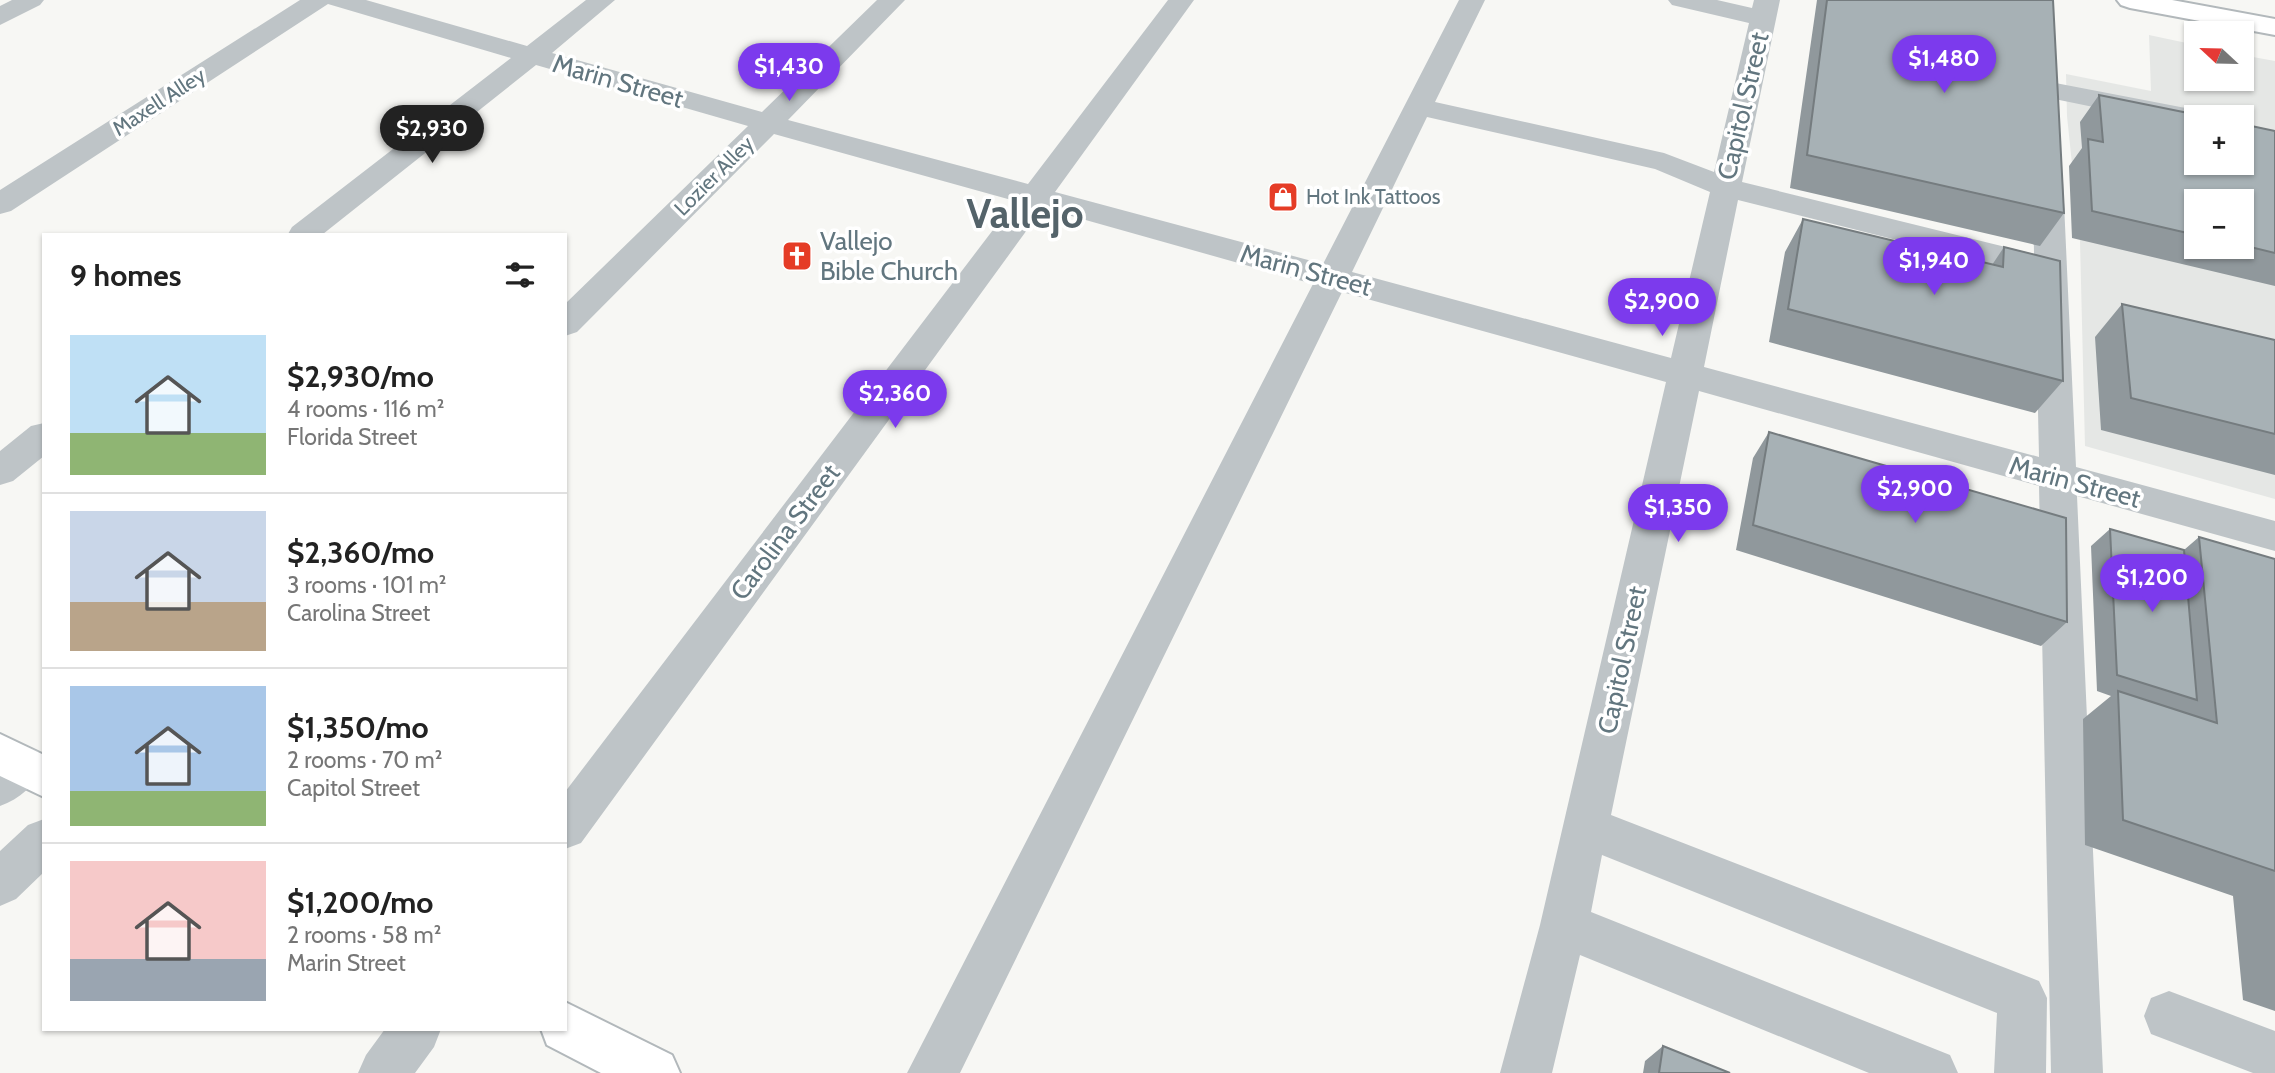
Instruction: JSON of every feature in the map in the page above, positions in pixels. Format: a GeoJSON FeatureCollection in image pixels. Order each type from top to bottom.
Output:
{"type":"FeatureCollection","features":[{"type":"Feature","properties":{"kind":"main road"},"geometry":{"type":"LineString","coordinates":[[2130,0],[2275,27]]}},
{"type":"Feature","properties":{"kind":"main road"},"geometry":{"type":"LineString","coordinates":[[567,1028],[654,1073]]}},
{"type":"Feature","properties":{"kind":"street"},"geometry":{"type":"LineString","coordinates":[[0,17],[31,0]]}},
{"type":"Feature","properties":{"kind":"street","name":"Maxell Alley"},"geometry":{"type":"LineString","coordinates":[[0,204],[318,0]]}},
{"type":"Feature","properties":{"kind":"street","name":"Marin Street"},"geometry":{"type":"LineString","coordinates":[[338,0],[768,123],[2275,536]]}},
{"type":"Feature","properties":{"kind":"street"},"geometry":{"type":"LineString","coordinates":[[304,233],[602,0]]}},
{"type":"Feature","properties":{"kind":"street","name":"Lozier Alley"},"geometry":{"type":"LineString","coordinates":[[567,322],[892,0]]}},
{"type":"Feature","properties":{"kind":"street","name":"Carolina Street"},"geometry":{"type":"LineString","coordinates":[[567,825],[1181,0]]}},
{"type":"Feature","properties":{"kind":"street"},"geometry":{"type":"LineString","coordinates":[[933,1073],[1472,0]]}},
{"type":"Feature","properties":{"kind":"street"},"geometry":{"type":"LineString","coordinates":[[1681,0],[1765,9]]}},
{"type":"Feature","properties":{"kind":"street","name":"Capitol Street"},"geometry":{"type":"LineString","coordinates":[[1526,1073],[1564,925],[1765,9]]}},
{"type":"Feature","properties":{"kind":"street"},"geometry":{"type":"LineString","coordinates":[[2045,90],[2184,117]]}},
{"type":"Feature","properties":{"kind":"street"},"geometry":{"type":"LineString","coordinates":[[1419,107],[1664,162],[1725,187],[2050,268]]}},
{"type":"Feature","properties":{"kind":"street"},"geometry":{"type":"LineString","coordinates":[[2047,158],[2077,1073]]}},
{"type":"Feature","properties":{"kind":"street"},"geometry":{"type":"LineString","coordinates":[[0,471],[42,438]]}},
{"type":"Feature","properties":{"kind":"street"},"geometry":{"type":"LineString","coordinates":[[1585,827],[2022,998],[2020,1073]]}},
{"type":"Feature","properties":{"kind":"street"},"geometry":{"type":"LineString","coordinates":[[0,883],[42,842]]}},
{"type":"Feature","properties":{"kind":"street"},"geometry":{"type":"LineString","coordinates":[[1564,925],[1932,1073]]}},
{"type":"Feature","properties":{"kind":"street"},"geometry":{"type":"LineString","coordinates":[[2169,1016],[2275,1056]]}},
{"type":"Feature","properties":{"kind":"street"},"geometry":{"type":"LineString","coordinates":[[384,1073],[415,1031]]}},
{"type":"Feature","properties":{"kind":"shaded area"},"geometry":{"type":"Polygon","coordinates":[[[2149,35],[2184,42],[2184,91],[2254,91],[2254,57],[2275,61],[2275,499],[2085,446],[2080,241],[2067,116],[2066,74],[2151,91],[2149,35]]]}},
{"type":"Feature","properties":{"kind":"building"},"geometry":{"type":"Polygon","coordinates":[[[1827,0],[2053,0],[2064,213],[1807,155],[1827,0]]]}},
{"type":"Feature","properties":{"kind":"building"},"geometry":{"type":"Polygon","coordinates":[[[2099,95],[2184,112],[2184,175],[2254,175],[2254,127],[2275,131],[2275,253],[2254,248],[2254,189],[2184,189],[2184,232],[2092,211],[2088,139],[2103,142],[2099,95]]]}},
{"type":"Feature","properties":{"kind":"building"},"geometry":{"type":"Polygon","coordinates":[[[1803,219],[2003,267],[2004,247],[2060,261],[2063,381],[1788,309],[1803,219]]]}},
{"type":"Feature","properties":{"kind":"building"},"geometry":{"type":"Polygon","coordinates":[[[2122,304],[2275,340],[2275,434],[2131,398],[2122,304]]]}},
{"type":"Feature","properties":{"kind":"building"},"geometry":{"type":"Polygon","coordinates":[[[1769,432],[2066,518],[2067,622],[1753,525],[1769,432]]]}},
{"type":"Feature","properties":{"kind":"building"},"geometry":{"type":"Polygon","coordinates":[[[2110,529],[2184,550],[2197,700],[2117,675],[2110,529]]]}},
{"type":"Feature","properties":{"kind":"building"},"geometry":{"type":"Polygon","coordinates":[[[2199,537],[2275,559],[2275,871],[2123,820],[2118,691],[2217,723],[2199,537]]]}},
{"type":"Feature","properties":{"kind":"building"},"geometry":{"type":"Polygon","coordinates":[[[1663,1046],[1730,1073],[1659,1073],[1663,1046]]]}},
{"type":"Feature","properties":{"kind":"place","name":"Hot Ink Tattoos"},"geometry":{"type":"Point","coordinates":[1283,197]}},
{"type":"Feature","properties":{"kind":"place","name":"Vallejo Bible Church"},"geometry":{"type":"Point","coordinates":[797,256]}},
{"type":"Feature","properties":{"kind":"district","name":"Vallejo"},"geometry":{"type":"Point","coordinates":[1025,214]}}]}
